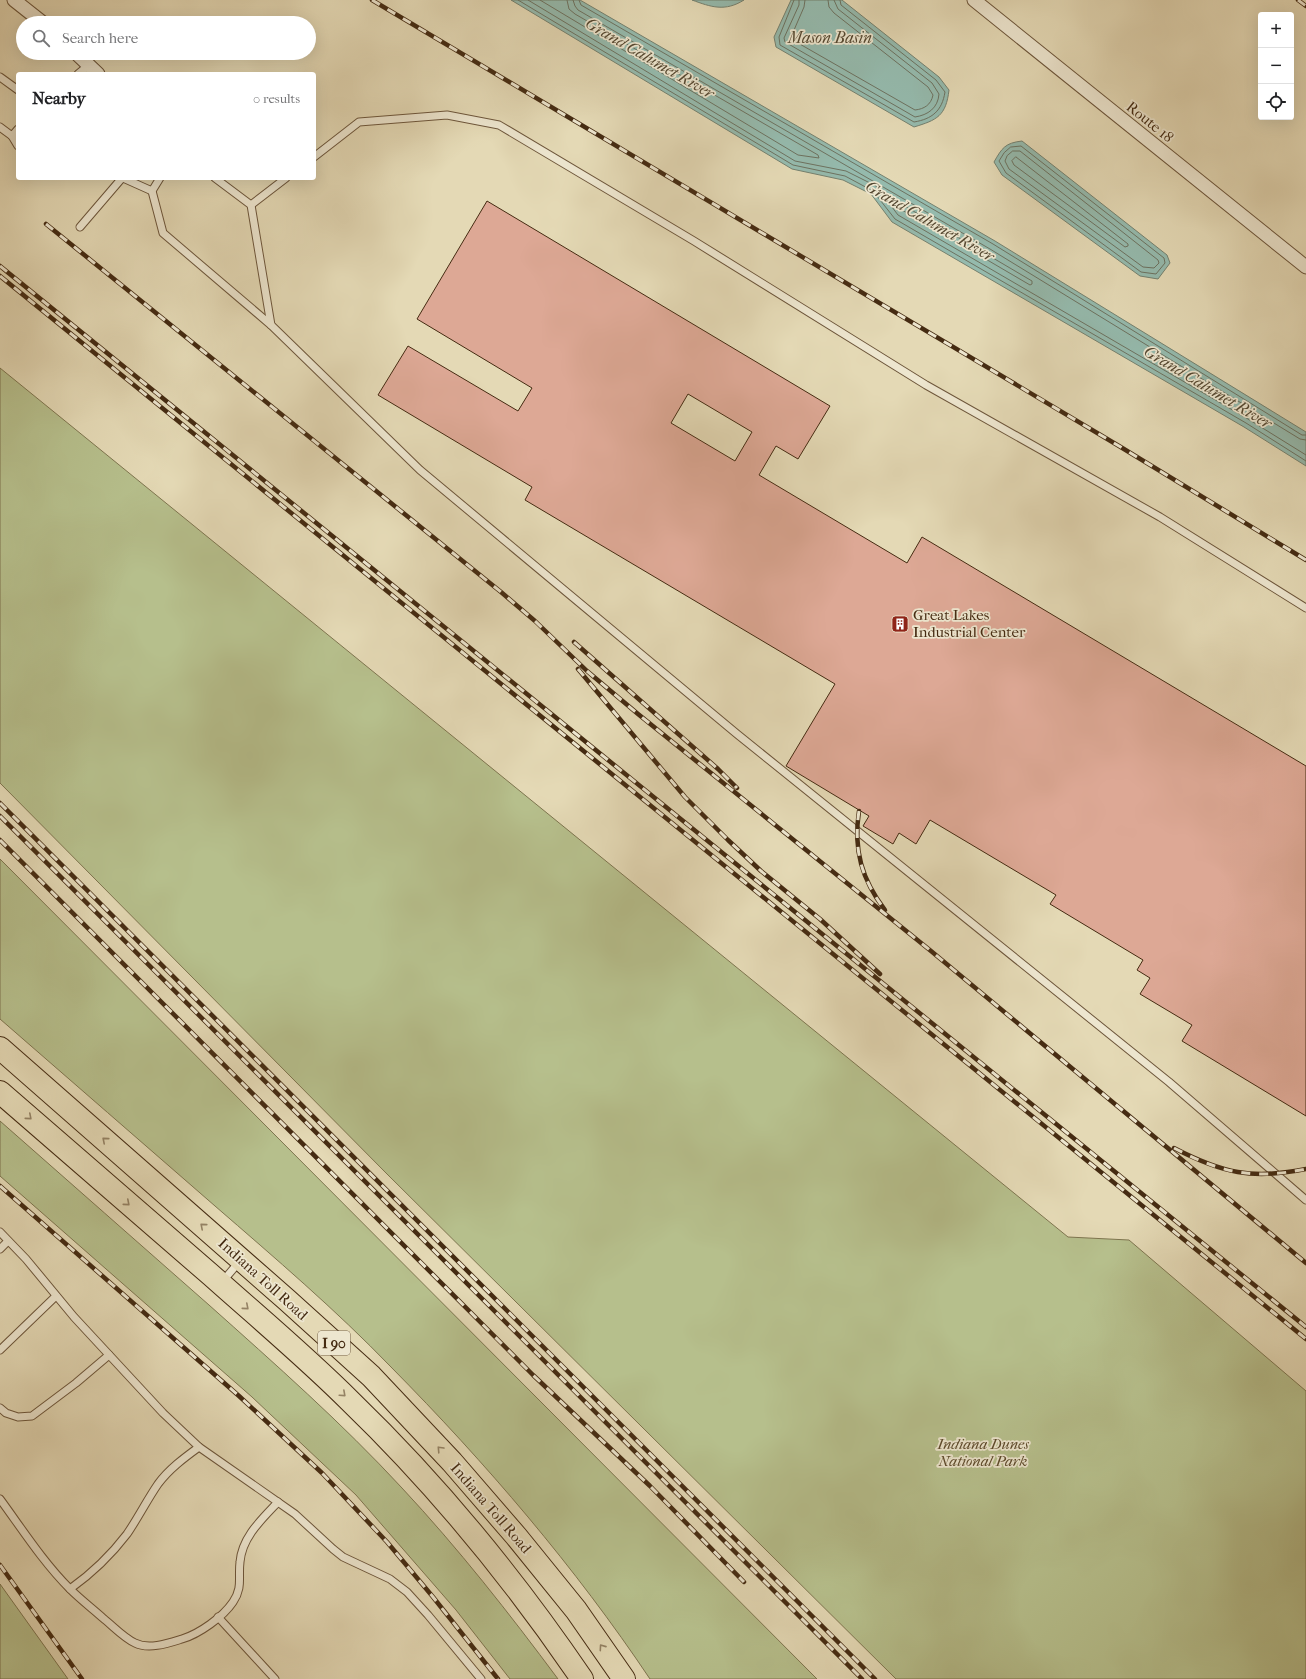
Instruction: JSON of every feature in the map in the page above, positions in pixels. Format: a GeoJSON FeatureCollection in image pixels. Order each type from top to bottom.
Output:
{"type":"FeatureCollection","features":[{"type":"Feature","properties":{"kind":"highway","name":"Indiana Toll Road"},"geometry":{"type":"LineString","coordinates":[[0,1048],[242,1260],[371,1376],[452,1462],[516,1536],[576,1610],[624,1679]]}},
{"type":"Feature","properties":{"kind":"highway","name":"Indiana Toll Road"},"geometry":{"type":"LineString","coordinates":[[0,1092],[220,1284],[350,1401],[429,1483],[493,1558],[549,1630],[582,1679]]}},
{"type":"Feature","properties":{"kind":"street"},"geometry":{"type":"LineString","coordinates":[[14,0],[34,16]]}},
{"type":"Feature","properties":{"kind":"street","name":"Route 18"},"geometry":{"type":"LineString","coordinates":[[974,0],[1306,267]]}},
{"type":"Feature","properties":{"kind":"street"},"geometry":{"type":"LineString","coordinates":[[84,60],[96,72]]}},
{"type":"Feature","properties":{"kind":"lane"},"geometry":{"type":"LineString","coordinates":[[80,72],[89,65]]}},
{"type":"Feature","properties":{"kind":"lane"},"geometry":{"type":"LineString","coordinates":[[0,77],[16,89]]}},
{"type":"Feature","properties":{"kind":"lane"},"geometry":{"type":"LineString","coordinates":[[316,155],[359,122],[447,115],[499,125],[694,241],[926,385],[1160,517],[1306,608]]}},
{"type":"Feature","properties":{"kind":"lane"},"geometry":{"type":"LineString","coordinates":[[0,127],[12,136],[16,143]]}},
{"type":"Feature","properties":{"kind":"lane"},"geometry":{"type":"LineString","coordinates":[[12,136],[16,131]]}},
{"type":"Feature","properties":{"kind":"lane"},"geometry":{"type":"LineString","coordinates":[[80,227],[121,180]]}},
{"type":"Feature","properties":{"kind":"lane"},"geometry":{"type":"LineString","coordinates":[[127,180],[152,191]]}},
{"type":"Feature","properties":{"kind":"lane"},"geometry":{"type":"LineString","coordinates":[[159,180],[152,191],[163,233],[271,325],[420,470],[737,734],[1163,1077],[1306,1200]]}},
{"type":"Feature","properties":{"kind":"lane"},"geometry":{"type":"LineString","coordinates":[[218,180],[251,205],[271,325]]}},
{"type":"Feature","properties":{"kind":"lane"},"geometry":{"type":"LineString","coordinates":[[251,205],[283,180]]}},
{"type":"Feature","properties":{"kind":"lane"},"geometry":{"type":"LineString","coordinates":[[0,1232],[109,1354],[164,1413],[199,1447],[295,1514],[343,1557],[390,1579],[407,1592],[481,1679]]}},
{"type":"Feature","properties":{"kind":"lane"},"geometry":{"type":"LineString","coordinates":[[0,1249],[8,1241]]}},
{"type":"Feature","properties":{"kind":"lane"},"geometry":{"type":"LineString","coordinates":[[220,1284],[242,1260]]}},
{"type":"Feature","properties":{"kind":"lane"},"geometry":{"type":"LineString","coordinates":[[0,1350],[56,1296]]}},
{"type":"Feature","properties":{"kind":"lane"},"geometry":{"type":"LineString","coordinates":[[0,1408],[6,1413],[18,1417],[32,1416],[76,1383],[109,1354]]}},
{"type":"Feature","properties":{"kind":"lane"},"geometry":{"type":"LineString","coordinates":[[70,1589],[83,1580],[115,1548],[138,1518],[159,1483],[181,1460],[199,1447]]}},
{"type":"Feature","properties":{"kind":"lane"},"geometry":{"type":"LineString","coordinates":[[0,1498],[46,1562],[70,1589],[118,1631],[135,1643],[144,1645],[164,1645],[192,1636],[218,1617],[232,1604],[240,1590],[240,1561],[243,1548],[250,1534],[278,1502]]}},
{"type":"Feature","properties":{"kind":"lane"},"geometry":{"type":"LineString","coordinates":[[218,1617],[275,1679]]}},
{"type":"Feature","properties":{"kind":"green space","name":"Indiana Dunes National Park"},"geometry":{"type":"Polygon","coordinates":[[[0,368],[1068,1237],[1129,1240],[1306,1391],[1306,1679],[896,1679],[387,1174],[0,783],[0,368]]]}},
{"type":"Feature","properties":{"kind":"green space"},"geometry":{"type":"Polygon","coordinates":[[[0,859],[817,1679],[650,1679],[591,1596],[528,1517],[461,1440],[391,1367],[349,1325],[305,1285],[0,1019],[0,859]]]}},
{"type":"Feature","properties":{"kind":"green space"},"geometry":{"type":"Polygon","coordinates":[[[0,1121],[259,1349],[356,1440],[402,1488],[463,1557],[502,1605],[558,1679],[510,1679],[456,1610],[356,1495],[252,1397],[0,1176],[0,1121]]]}},
{"type":"Feature","properties":{"kind":"green space"},"geometry":{"type":"Polygon","coordinates":[[[0,1584],[68,1679],[0,1679],[0,1584]]]}},
{"type":"Feature","properties":{"kind":"water","name":"Grand Calumet River"},"geometry":{"type":"Polygon","coordinates":[[[511,0],[580,0],[995,241],[1306,432],[1306,466],[1244,427],[892,222],[871,194],[843,180],[792,169],[511,0]]]}},
{"type":"Feature","properties":{"kind":"water"},"geometry":{"type":"Polygon","coordinates":[[[692,0],[744,0],[731,6],[718,7],[705,5],[692,0]]]}},
{"type":"Feature","properties":{"kind":"water","name":"Mason Basin"},"geometry":{"type":"Polygon","coordinates":[[[791,0],[842,0],[939,77],[949,90],[946,106],[943,111],[939,116],[929,122],[914,127],[776,47],[774,37],[791,0]]]}},
{"type":"Feature","properties":{"kind":"water"},"geometry":{"type":"Polygon","coordinates":[[[1022,141],[1167,255],[1170,263],[1158,279],[1140,276],[1002,175],[994,162],[1005,147],[1012,143],[1022,141]]]}},
{"type":"Feature","properties":{"kind":"building","name":"Great Lakes Industrial Center"},"geometry":{"type":"Polygon","coordinates":[[[487,201],[830,406],[798,459],[776,446],[759,475],[907,563],[922,537],[1306,766],[1306,1116],[1182,1041],[1192,1025],[1140,994],[1150,978],[1137,970],[1143,960],[1050,904],[1056,895],[930,820],[916,844],[899,833],[893,844],[863,826],[869,816],[786,766],[835,684],[525,500],[532,487],[378,395],[408,346],[518,411],[532,388],[417,319],[487,201]],[[688,394],[671,423],[735,461],[752,432],[688,394]]]}},
{"type":"Feature","properties":{"kind":"railway"},"geometry":{"type":"LineString","coordinates":[[372,0],[1119,446],[1306,560]]}},
{"type":"Feature","properties":{"kind":"railway"},"geometry":{"type":"LineString","coordinates":[[1298,0],[1306,6]]}},
{"type":"Feature","properties":{"kind":"railway"},"geometry":{"type":"LineString","coordinates":[[46,224],[501,592],[535,621],[587,671],[638,714],[931,951],[1306,1263]]}},
{"type":"Feature","properties":{"kind":"railway"},"geometry":{"type":"LineString","coordinates":[[0,266],[1306,1327]]}},
{"type":"Feature","properties":{"kind":"railway"},"geometry":{"type":"LineString","coordinates":[[0,276],[1306,1339]]}},
{"type":"Feature","properties":{"kind":"railway"},"geometry":{"type":"LineString","coordinates":[[574,642],[718,769],[737,788]]}},
{"type":"Feature","properties":{"kind":"railway"},"geometry":{"type":"LineString","coordinates":[[578,669],[685,797],[761,871],[820,919],[880,974]]}},
{"type":"Feature","properties":{"kind":"railway"},"geometry":{"type":"LineString","coordinates":[[0,803],[875,1679]]}},
{"type":"Feature","properties":{"kind":"railway"},"geometry":{"type":"LineString","coordinates":[[859,811],[857,839],[861,864],[870,887],[885,910]]}},
{"type":"Feature","properties":{"kind":"railway"},"geometry":{"type":"LineString","coordinates":[[0,816],[862,1679]]}},
{"type":"Feature","properties":{"kind":"railway"},"geometry":{"type":"LineString","coordinates":[[0,840],[533,1375],[650,1486],[744,1582]]}},
{"type":"Feature","properties":{"kind":"railway"},"geometry":{"type":"LineString","coordinates":[[1174,1148],[1191,1157],[1223,1169],[1238,1172],[1269,1174],[1306,1169]]}},
{"type":"Feature","properties":{"kind":"railway"},"geometry":{"type":"LineString","coordinates":[[0,1186],[239,1396],[322,1473],[387,1542],[498,1679]]}},
{"type":"Feature","properties":{"kind":"railway"},"geometry":{"type":"LineString","coordinates":[[0,1565],[82,1679]]}},
{"type":"Feature","properties":{"kind":"place","name":"Great Lakes Industrial Center"},"geometry":{"type":"Point","coordinates":[900,624]}}]}
